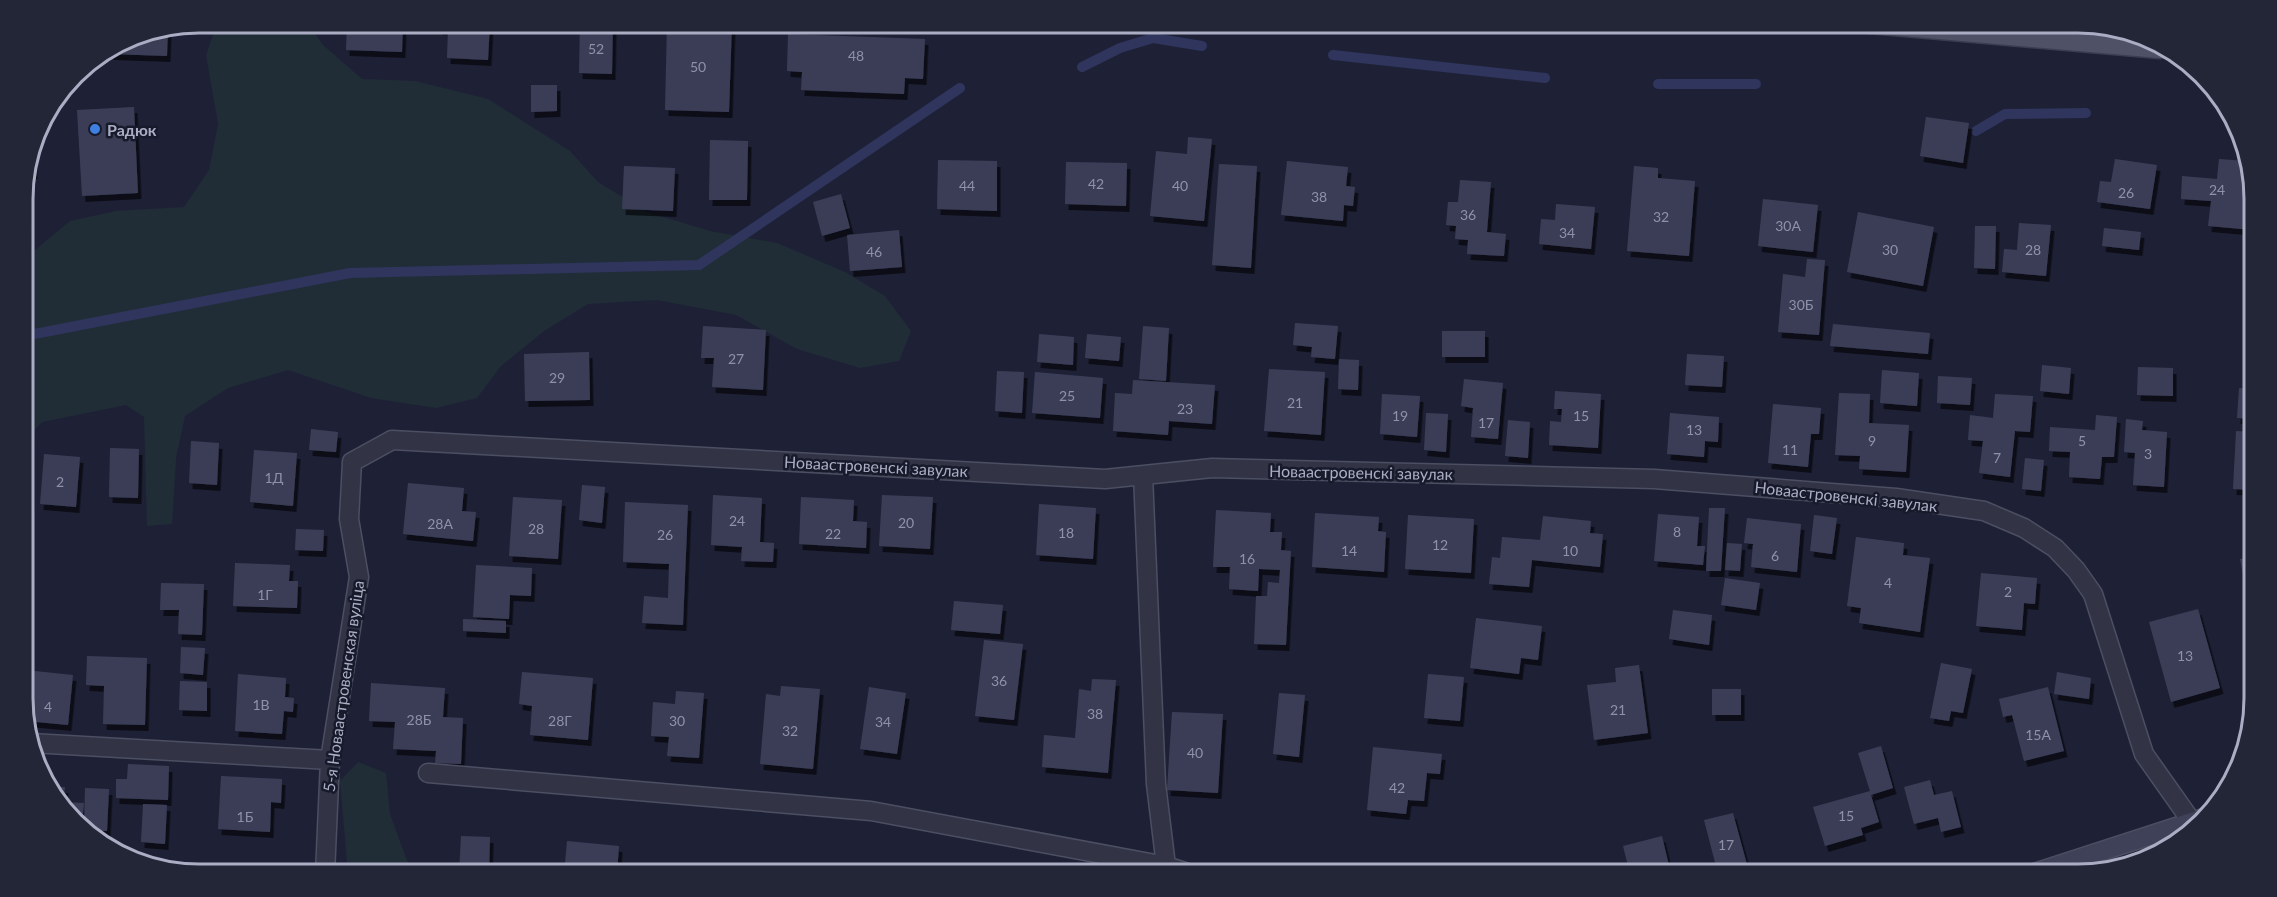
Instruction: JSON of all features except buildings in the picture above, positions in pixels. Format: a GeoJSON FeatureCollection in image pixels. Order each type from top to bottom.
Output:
{"type":"FeatureCollection","features":[{"type":"Feature","properties":{"kind":"main road"},"geometry":{"type":"LineString","coordinates":[[1982,33],[2145,48]]}},
{"type":"Feature","properties":{"kind":"street","name":"Новаастровенскі завулак"},"geometry":{"type":"LineString","coordinates":[[352,462],[392,440],[1105,479],[1212,468],[1654,479],[1896,498],[1984,511],[2024,528],[2055,548],[2076,570],[2093,594],[2144,753],[2195,815]]}},
{"type":"Feature","properties":{"kind":"street","name":"5-я Новаастровенская вуліца"},"geometry":{"type":"LineString","coordinates":[[325,864],[330,760],[359,577],[349,519],[352,462]]}},
{"type":"Feature","properties":{"kind":"street"},"geometry":{"type":"LineString","coordinates":[[1143,475],[1156,784],[1166,864]]}},
{"type":"Feature","properties":{"kind":"street"},"geometry":{"type":"LineString","coordinates":[[40,744],[330,760]]}},
{"type":"Feature","properties":{"kind":"street"},"geometry":{"type":"LineString","coordinates":[[428,773],[871,811],[1155,864]]}},
{"type":"Feature","properties":{"kind":"street"},"geometry":{"type":"LineString","coordinates":[[2062,864],[2186,823]]}},
{"type":"Feature","properties":{"kind":"shaded area"},"geometry":{"type":"Polygon","coordinates":[[[214,33],[314,33],[323,45],[362,79],[415,81],[488,99],[570,151],[598,182],[647,212],[710,231],[777,243],[845,272],[885,296],[911,331],[899,361],[860,368],[797,349],[736,315],[657,300],[588,304],[544,331],[500,367],[477,398],[436,408],[371,398],[288,370],[228,388],[185,416],[176,458],[172,524],[147,526],[144,417],[126,405],[42,422],[33,432],[33,252],[70,221],[116,211],[184,207],[209,170],[218,124],[206,55],[214,33]]]}},
{"type":"Feature","properties":{"kind":"shaded area"},"geometry":{"type":"Polygon","coordinates":[[[358,762],[386,773],[390,814],[408,864],[347,864],[340,781],[358,762]]]}},
{"type":"Feature","properties":{"kind":"waterway"},"geometry":{"type":"LineString","coordinates":[[1082,67],[1120,48],[1153,38],[1202,46]]}},
{"type":"Feature","properties":{"kind":"waterway"},"geometry":{"type":"LineString","coordinates":[[1333,55],[1545,78]]}},
{"type":"Feature","properties":{"kind":"waterway"},"geometry":{"type":"LineString","coordinates":[[1658,84],[1756,84]]}},
{"type":"Feature","properties":{"kind":"waterway"},"geometry":{"type":"LineString","coordinates":[[33,334],[350,273],[699,265],[960,88]]}},
{"type":"Feature","properties":{"kind":"waterway"},"geometry":{"type":"LineString","coordinates":[[1976,131],[2005,114],[2086,113]]}},
{"type":"Feature","properties":{"kind":"place","name":"Радюк"},"geometry":{"type":"Point","coordinates":[95,129]}}]}
